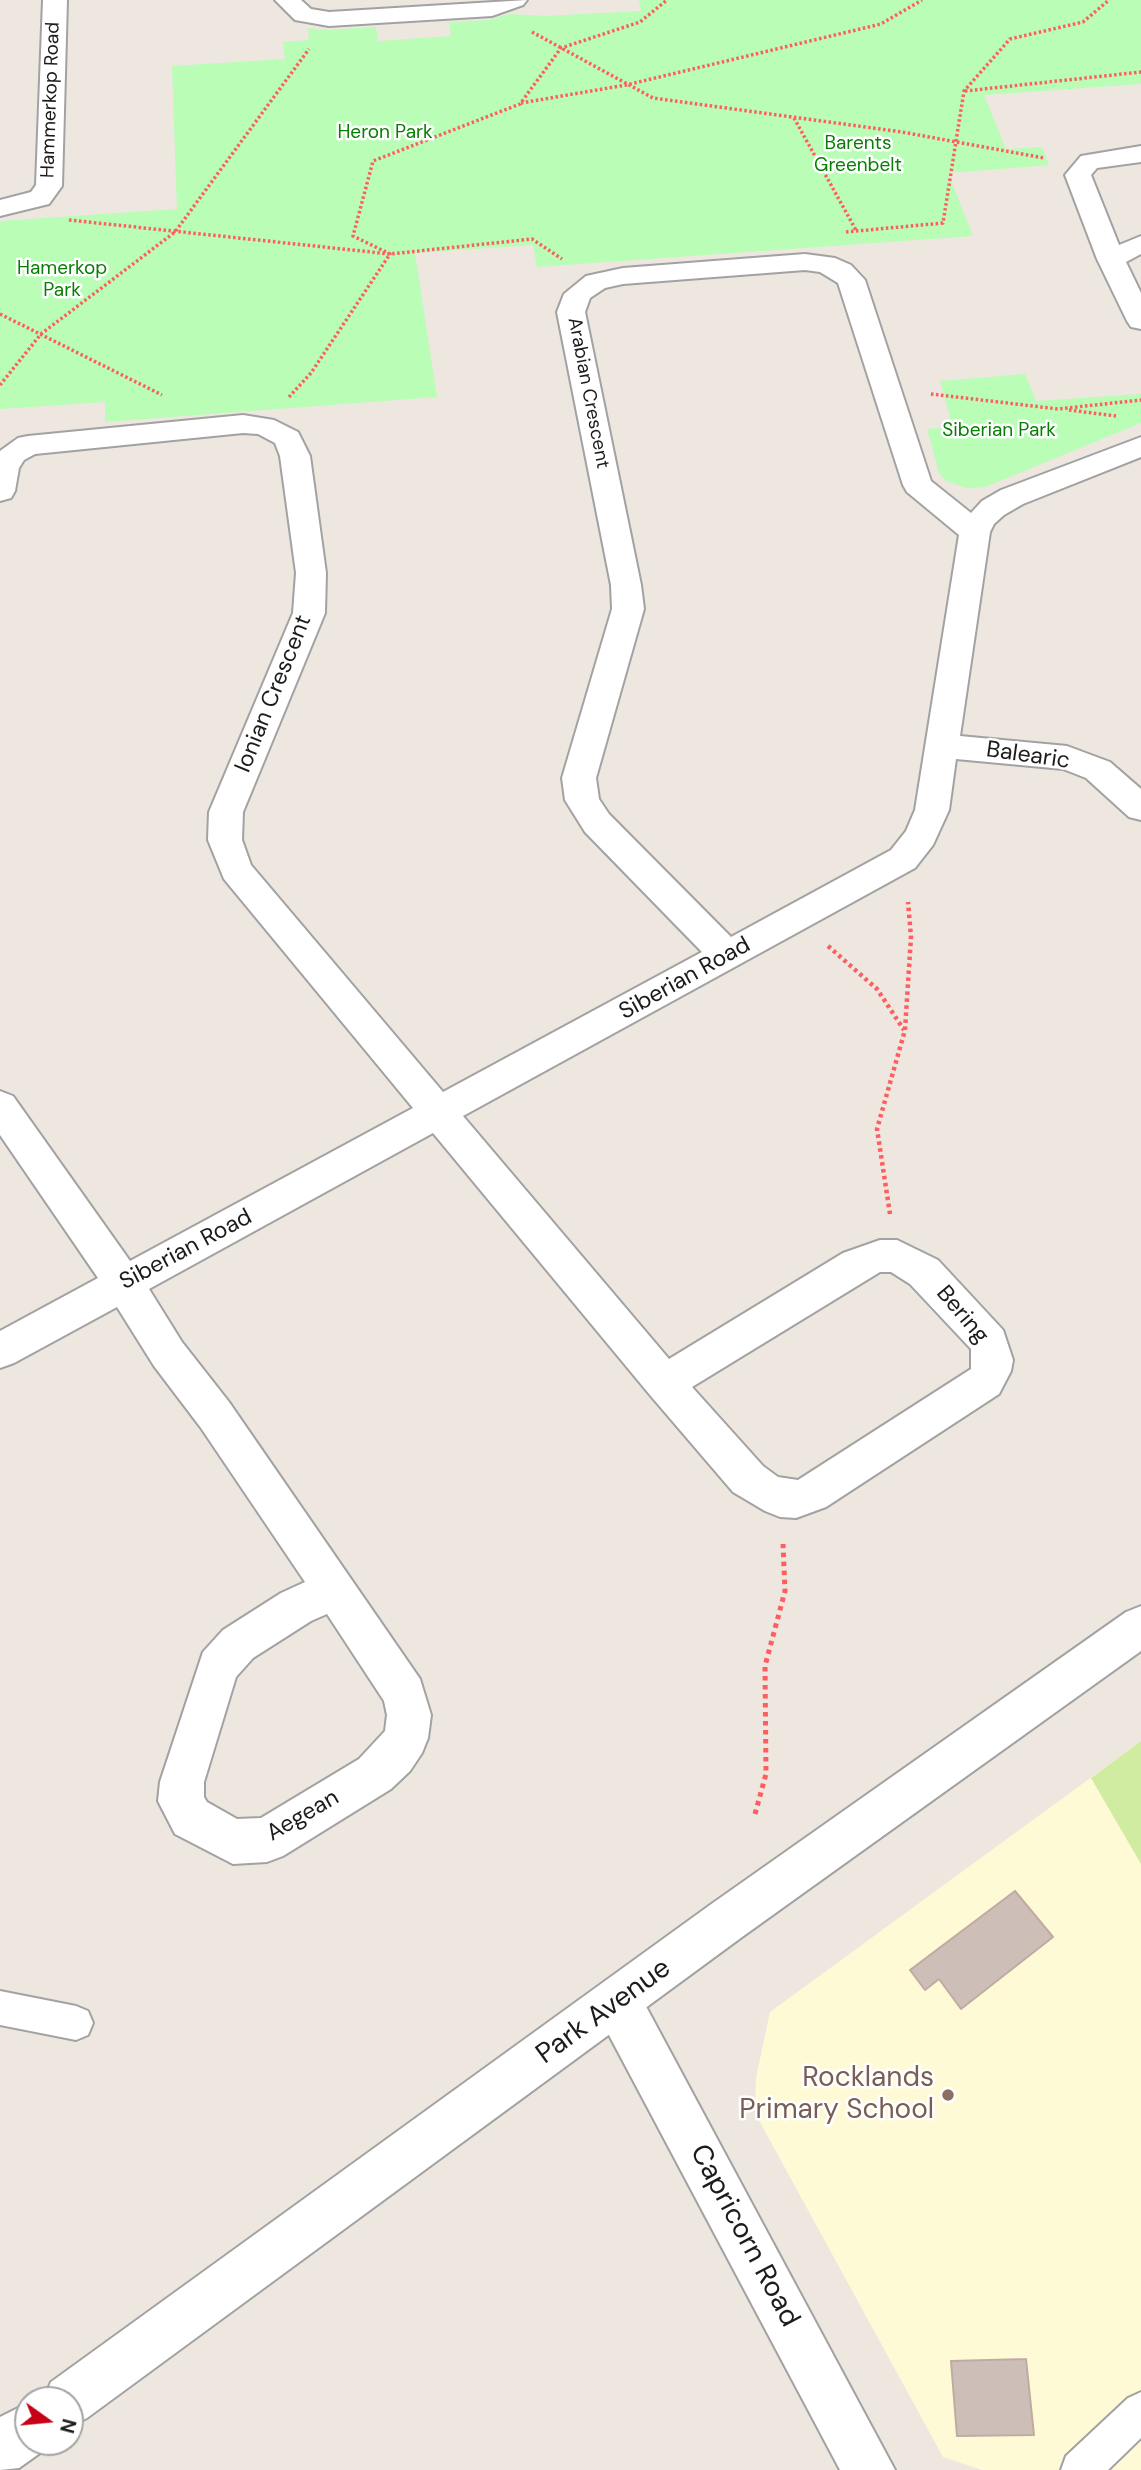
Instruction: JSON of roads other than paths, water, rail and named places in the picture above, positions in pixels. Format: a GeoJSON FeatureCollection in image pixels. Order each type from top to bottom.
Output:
{"type":"FeatureCollection","features":[{"type":"Feature","properties":{"kind":"street","name":"Hammerkop Road"},"geometry":{"type":"LineString","coordinates":[[3,208],[40,198],[49,186],[55,0]]}},
{"type":"Feature","properties":{"kind":"street"},"geometry":{"type":"LineString","coordinates":[[287,0],[304,15],[330,19],[492,9],[515,0]]}},
{"type":"Feature","properties":{"kind":"street"},"geometry":{"type":"LineString","coordinates":[[1141,153],[1090,161],[1084,164],[1078,175],[1111,259],[1141,321]]}},
{"type":"Feature","properties":{"kind":"street"},"geometry":{"type":"LineString","coordinates":[[1111,259],[1141,244]]}},
{"type":"Feature","properties":{"kind":"street","name":"Arabian Crescent"},"geometry":{"type":"LineString","coordinates":[[728,956],[597,824],[582,800],[579,778],[628,609],[626,585],[571,312],[578,294],[596,282],[623,276],[805,262],[825,264],[841,271],[850,280],[918,485],[975,532]]}},
{"type":"Feature","properties":{"kind":"street","name":"Ionian Crescent"},"geometry":{"type":"LineString","coordinates":[[0,491],[4,468],[13,454],[28,445],[243,424],[264,426],[288,438],[295,456],[311,573],[309,613],[226,812],[225,840],[236,870],[439,1112]]}},
{"type":"Feature","properties":{"kind":"street"},"geometry":{"type":"LineString","coordinates":[[975,532],[982,519],[1002,502],[1141,446]]}},
{"type":"Feature","properties":{"kind":"street","name":"Siberian Road"},"geometry":{"type":"LineString","coordinates":[[0,1351],[903,859],[921,836],[932,810],[975,532]]}},
{"type":"Feature","properties":{"kind":"street","name":"Balearic"},"geometry":{"type":"LineString","coordinates":[[942,746],[1067,758],[1098,771],[1141,808]]}},
{"type":"Feature","properties":{"kind":"street"},"geometry":{"type":"LineString","coordinates":[[0,1106],[124,1284]]}},
{"type":"Feature","properties":{"kind":"street"},"geometry":{"type":"LineString","coordinates":[[439,1112],[664,1382]]}},
{"type":"Feature","properties":{"kind":"street","name":"Bering"},"geometry":{"type":"LineString","coordinates":[[880,1255],[897,1256],[923,1272],[989,1342],[993,1360],[985,1381],[811,1494],[796,1499],[780,1498],[748,1479],[664,1382],[857,1264],[880,1255]]}},
{"type":"Feature","properties":{"kind":"street","name":"Aegean"},"geometry":{"type":"LineString","coordinates":[[124,1284],[168,1354],[215,1415],[335,1590],[404,1694],[409,1716],[406,1738],[394,1756],[375,1774],[267,1840],[233,1842],[191,1818],[181,1801],[182,1782],[218,1666],[238,1644],[296,1607],[335,1590]]}},
{"type":"Feature","properties":{"kind":"street","name":"Park Avenue"},"geometry":{"type":"LineString","coordinates":[[84,2389],[618,2003],[726,1921],[1141,1626]]}},
{"type":"Feature","properties":{"kind":"street","name":"Capricorn Road"},"geometry":{"type":"LineString","coordinates":[[618,2003],[869,2470]]}},
{"type":"Feature","properties":{"kind":"lane"},"geometry":{"type":"LineString","coordinates":[[0,2008],[76,2023]]}},
{"type":"Feature","properties":{"kind":"lane"},"geometry":{"type":"LineString","coordinates":[[1080,2470],[1141,2411]]}},
{"type":"Feature","properties":{"kind":"place","name":"Rocklands Primary School"},"geometry":{"type":"Point","coordinates":[948,2095]}},
{"type":"Feature","properties":{"kind":"park label","name":"Heron Park"},"geometry":{"type":"Point","coordinates":[385,133]}},
{"type":"Feature","properties":{"kind":"park label","name":"Barents Greenbelt"},"geometry":{"type":"Point","coordinates":[858,155]}},
{"type":"Feature","properties":{"kind":"park label","name":"Hamerkop Park"},"geometry":{"type":"Point","coordinates":[62,280]}},
{"type":"Feature","properties":{"kind":"park label","name":"Siberian Park"},"geometry":{"type":"Point","coordinates":[999,431]}}]}
